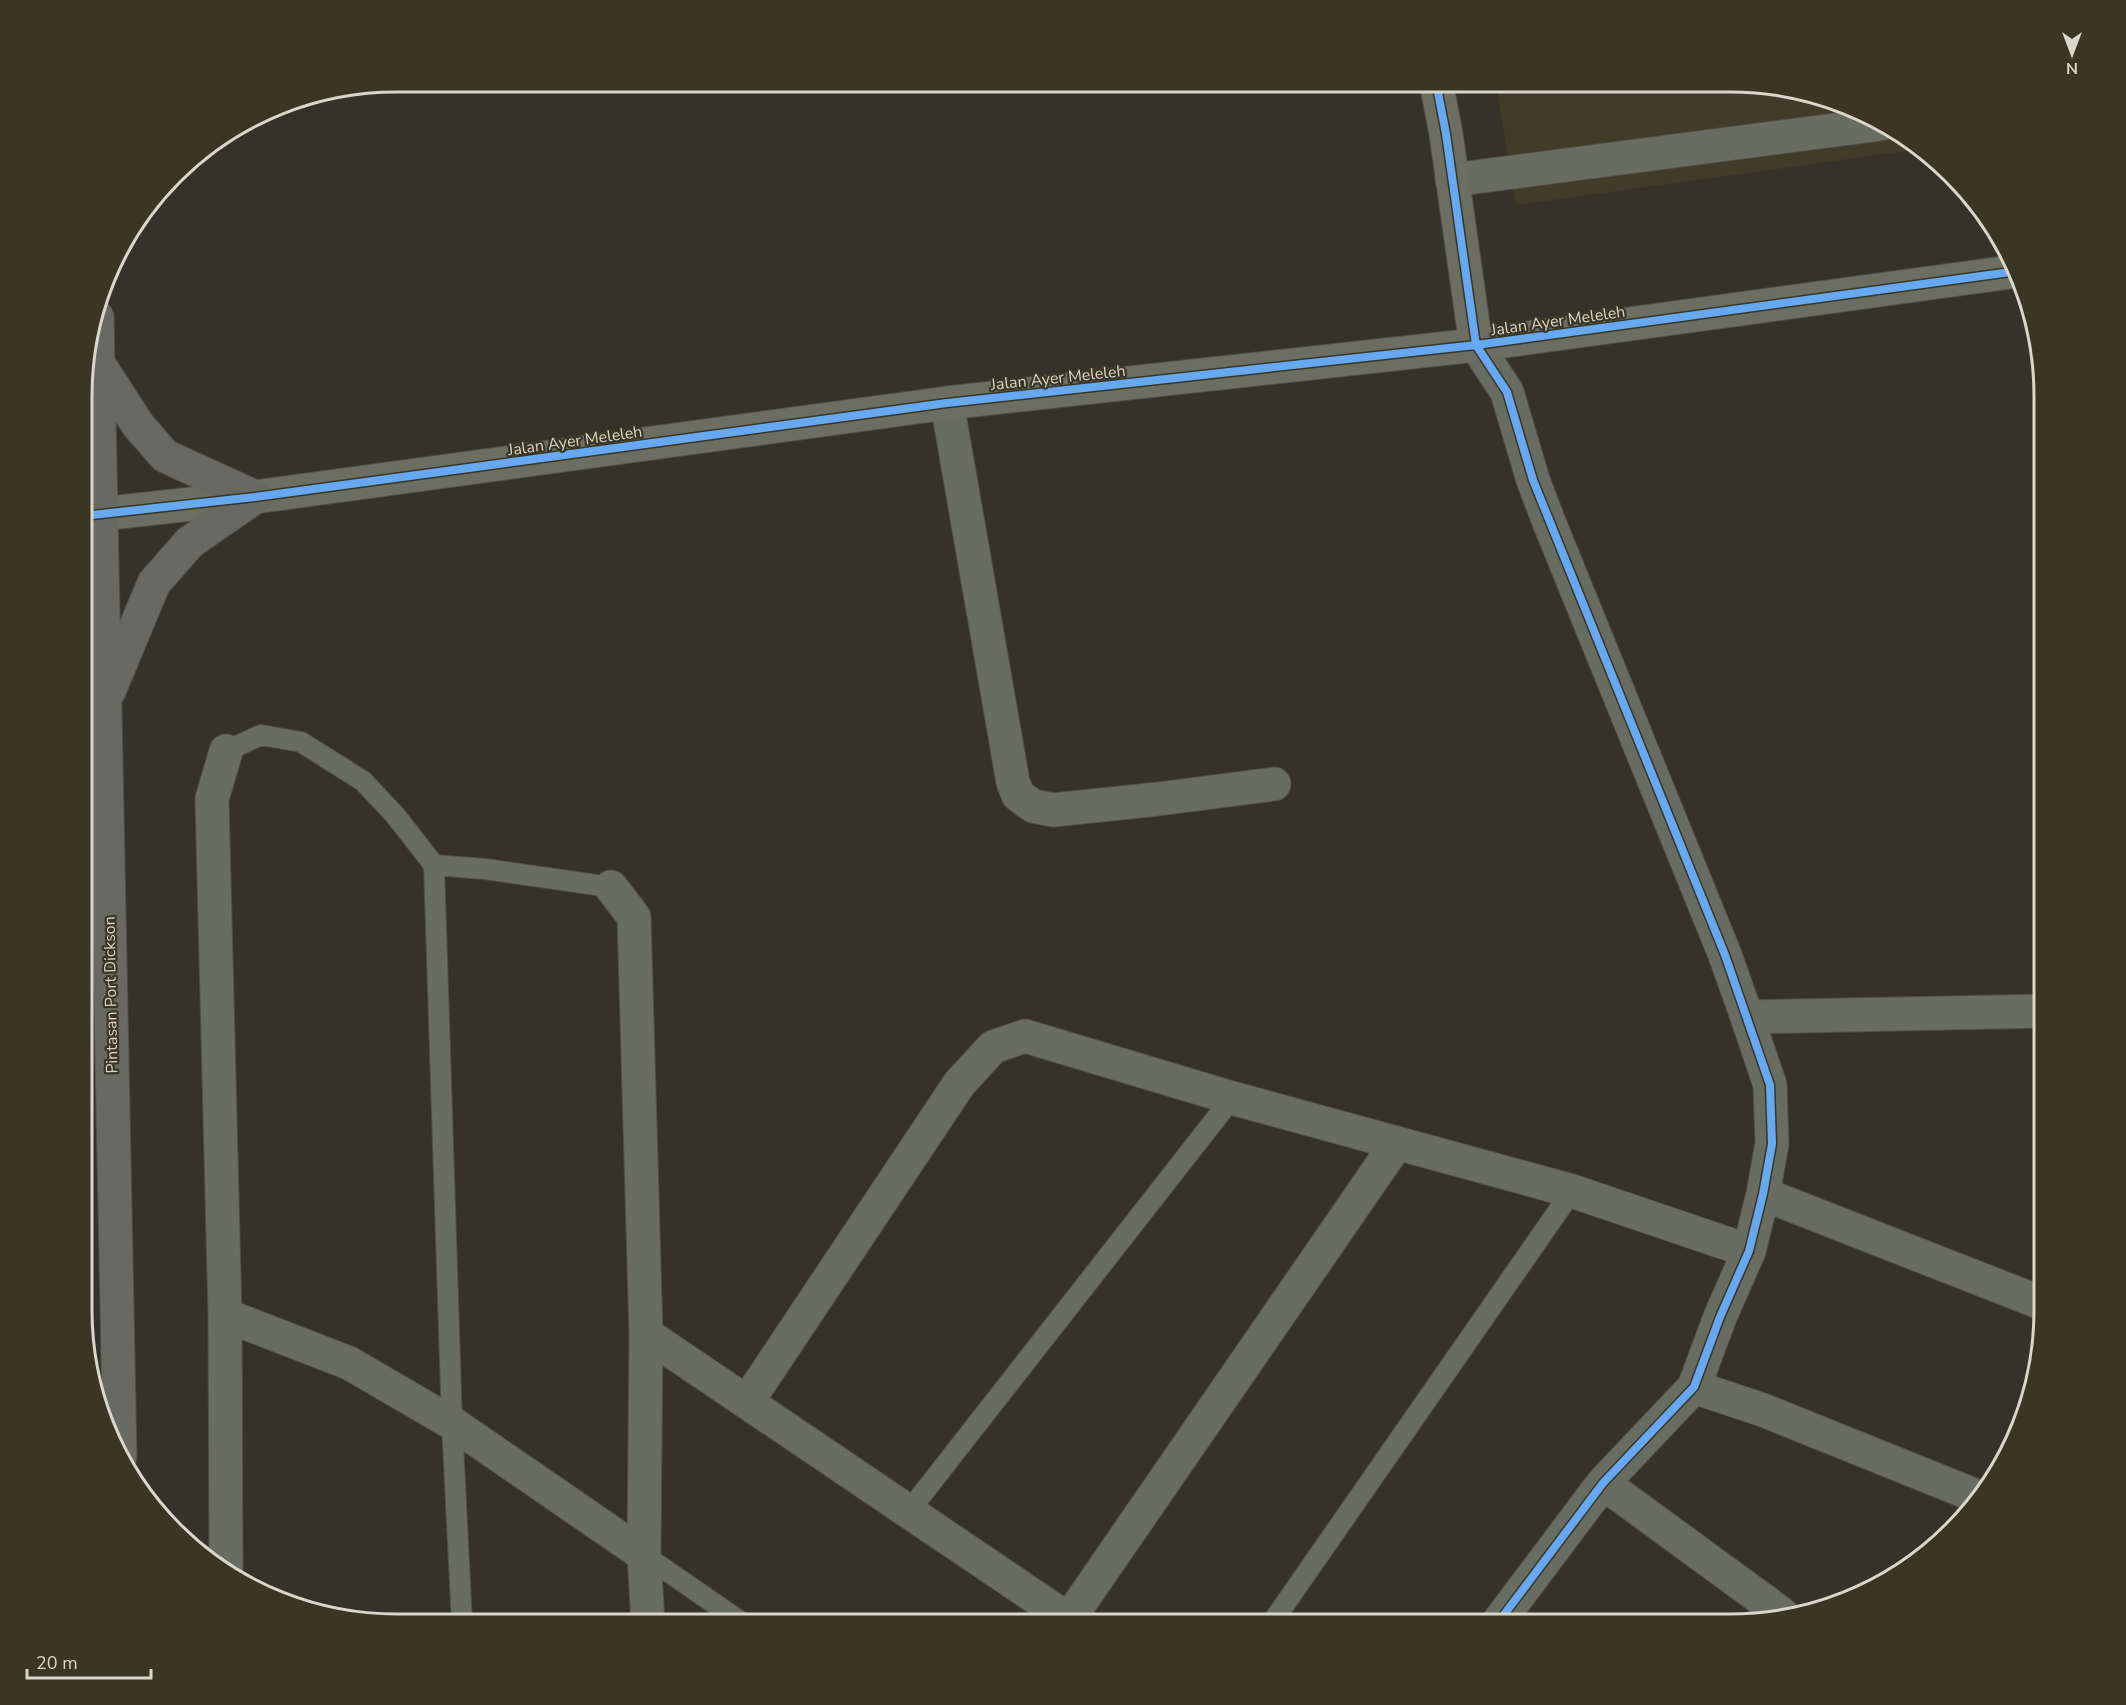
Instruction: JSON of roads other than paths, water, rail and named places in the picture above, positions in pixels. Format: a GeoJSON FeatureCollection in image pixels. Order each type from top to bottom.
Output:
{"type":"FeatureCollection","features":[{"type":"Feature","properties":{"kind":"highway","name":"Pintasan Port Dickson"},"geometry":{"type":"LineString","coordinates":[[97,335],[92,515],[103,706],[120,1436]]}},
{"type":"Feature","properties":{"kind":"highway"},"geometry":{"type":"LineString","coordinates":[[98,363],[138,425],[165,456],[255,497]]}},
{"type":"Feature","properties":{"kind":"highway"},"geometry":{"type":"LineString","coordinates":[[103,706],[154,584],[190,542],[255,497]]}},
{"type":"Feature","properties":{"kind":"street"},"geometry":{"type":"LineString","coordinates":[[1438,92],[1476,345],[1507,392],[1533,480],[1725,955],[1770,1085],[1772,1144],[1749,1251],[1720,1317],[1694,1388],[1603,1483],[1505,1614]]}},
{"type":"Feature","properties":{"kind":"street"},"geometry":{"type":"LineString","coordinates":[[1452,180],[1870,125]]}},
{"type":"Feature","properties":{"kind":"street","name":"Jalan Ayer Meleleh"},"geometry":{"type":"LineString","coordinates":[[92,515],[255,497],[947,403],[1476,345],[2008,272]]}},
{"type":"Feature","properties":{"kind":"street"},"geometry":{"type":"LineString","coordinates":[[947,403],[1011,771],[1018,795],[1034,806],[1053,810],[1158,800],[1274,784]]}},
{"type":"Feature","properties":{"kind":"street"},"geometry":{"type":"LineString","coordinates":[[226,751],[212,800],[225,1315],[226,1561]]}},
{"type":"Feature","properties":{"kind":"street"},"geometry":{"type":"LineString","coordinates":[[611,887],[634,917],[646,1334],[644,1555],[647,1614]]}},
{"type":"Feature","properties":{"kind":"street"},"geometry":{"type":"LineString","coordinates":[[1747,1017],[2034,1011]]}},
{"type":"Feature","properties":{"kind":"street"},"geometry":{"type":"LineString","coordinates":[[747,1402],[960,1084],[993,1047],[1025,1036],[1232,1098],[1572,1191],[1749,1251]]}},
{"type":"Feature","properties":{"kind":"street"},"geometry":{"type":"LineString","coordinates":[[1077,1614],[1397,1143]]}},
{"type":"Feature","properties":{"kind":"street"},"geometry":{"type":"LineString","coordinates":[[1762,1194],[2034,1300]]}},
{"type":"Feature","properties":{"kind":"street"},"geometry":{"type":"LineString","coordinates":[[225,1315],[349,1363],[452,1423],[644,1555]]}},
{"type":"Feature","properties":{"kind":"street"},"geometry":{"type":"LineString","coordinates":[[646,1334],[1060,1614]]}},
{"type":"Feature","properties":{"kind":"street"},"geometry":{"type":"LineString","coordinates":[[1694,1388],[1763,1410],[1972,1494]]}},
{"type":"Feature","properties":{"kind":"street"},"geometry":{"type":"LineString","coordinates":[[1603,1483],[1776,1610]]}},
{"type":"Feature","properties":{"kind":"lane"},"geometry":{"type":"LineString","coordinates":[[226,751],[261,735],[301,742],[363,781],[395,814],[434,866],[452,1423],[462,1614]]}},
{"type":"Feature","properties":{"kind":"lane"},"geometry":{"type":"LineString","coordinates":[[434,866],[485,869],[611,887]]}},
{"type":"Feature","properties":{"kind":"lane"},"geometry":{"type":"LineString","coordinates":[[909,1511],[1232,1098]]}},
{"type":"Feature","properties":{"kind":"lane"},"geometry":{"type":"LineString","coordinates":[[1278,1614],[1572,1191]]}},
{"type":"Feature","properties":{"kind":"lane"},"geometry":{"type":"LineString","coordinates":[[644,1555],[731,1614]]}}]}
